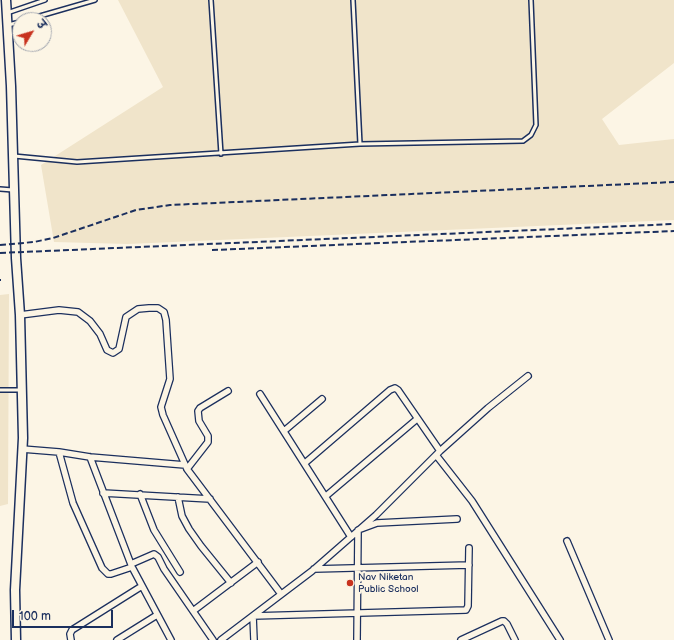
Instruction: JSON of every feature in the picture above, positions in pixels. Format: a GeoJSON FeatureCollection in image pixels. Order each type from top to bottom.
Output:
{"type":"FeatureCollection","features":[{"type":"Feature","properties":{"kind":"main road"},"geometry":{"type":"LineString","coordinates":[[6,0],[11,86],[13,190],[20,315],[22,390],[22,449],[16,590],[16,640]]}},
{"type":"Feature","properties":{"kind":"street"},"geometry":{"type":"LineString","coordinates":[[20,315],[59,310],[78,312],[90,321],[100,334],[107,350],[113,353],[119,349],[126,317],[138,310],[149,308],[158,308],[164,312],[166,320],[170,379],[160,407],[186,467],[281,594]]}},
{"type":"Feature","properties":{"kind":"street"},"geometry":{"type":"LineString","coordinates":[[221,640],[314,569],[376,515],[438,453],[488,408],[528,376]]}},
{"type":"Feature","properties":{"kind":"street"},"geometry":{"type":"LineString","coordinates":[[304,463],[390,390],[395,388],[398,390],[418,418],[438,453],[472,501],[560,640]]}},
{"type":"Feature","properties":{"kind":"street"},"geometry":{"type":"LineString","coordinates":[[186,467],[206,445],[208,439],[208,436],[199,421],[198,411],[200,408],[228,391]]}},
{"type":"Feature","properties":{"kind":"street"},"geometry":{"type":"LineString","coordinates":[[260,394],[351,537]]}},
{"type":"Feature","properties":{"kind":"street"},"geometry":{"type":"LineString","coordinates":[[284,431],[322,398]]}},
{"type":"Feature","properties":{"kind":"street"},"geometry":{"type":"LineString","coordinates":[[326,496],[418,418]]}},
{"type":"Feature","properties":{"kind":"street"},"geometry":{"type":"LineString","coordinates":[[22,449],[186,467]]}},
{"type":"Feature","properties":{"kind":"street"},"geometry":{"type":"LineString","coordinates":[[59,452],[73,503],[102,568],[108,574],[111,574],[156,554],[212,640]]}},
{"type":"Feature","properties":{"kind":"street"},"geometry":{"type":"LineString","coordinates":[[90,457],[131,566],[171,640]]}},
{"type":"Feature","properties":{"kind":"street"},"geometry":{"type":"LineString","coordinates":[[103,493],[210,499]]}},
{"type":"Feature","properties":{"kind":"street"},"geometry":{"type":"LineString","coordinates":[[140,494],[154,530],[180,572]]}},
{"type":"Feature","properties":{"kind":"street"},"geometry":{"type":"LineString","coordinates":[[178,497],[182,516],[190,529],[201,546],[231,583]]}},
{"type":"Feature","properties":{"kind":"street"},"geometry":{"type":"LineString","coordinates":[[358,530],[377,523],[457,519]]}},
{"type":"Feature","properties":{"kind":"street"},"geometry":{"type":"LineString","coordinates":[[357,640],[358,530]]}},
{"type":"Feature","properties":{"kind":"street"},"geometry":{"type":"LineString","coordinates":[[568,542],[609,640]]}},
{"type":"Feature","properties":{"kind":"street"},"geometry":{"type":"LineString","coordinates":[[253,616],[466,610],[468,606],[469,548]]}},
{"type":"Feature","properties":{"kind":"street"},"geometry":{"type":"LineString","coordinates":[[193,611],[258,562]]}},
{"type":"Feature","properties":{"kind":"street"},"geometry":{"type":"LineString","coordinates":[[314,569],[468,565]]}},
{"type":"Feature","properties":{"kind":"street"},"geometry":{"type":"LineString","coordinates":[[71,640],[70,634],[72,630],[142,586]]}},
{"type":"Feature","properties":{"kind":"street"},"geometry":{"type":"LineString","coordinates":[[117,640],[157,615]]}},
{"type":"Feature","properties":{"kind":"street"},"geometry":{"type":"LineString","coordinates":[[253,616],[254,640]]}},
{"type":"Feature","properties":{"kind":"street"},"geometry":{"type":"LineString","coordinates":[[461,640],[502,621],[507,624],[515,640]]}},
{"type":"Feature","properties":{"kind":"lane"},"geometry":{"type":"LineString","coordinates":[[7,13],[45,0]]}},
{"type":"Feature","properties":{"kind":"lane"},"geometry":{"type":"LineString","coordinates":[[52,12],[95,0]]}},
{"type":"Feature","properties":{"kind":"lane"},"geometry":{"type":"LineString","coordinates":[[212,0],[221,154]]}},
{"type":"Feature","properties":{"kind":"lane"},"geometry":{"type":"LineString","coordinates":[[353,0],[360,144]]}},
{"type":"Feature","properties":{"kind":"lane"},"geometry":{"type":"LineString","coordinates":[[12,156],[77,162],[360,144],[523,140],[531,135],[536,125],[531,0]]}},
{"type":"Feature","properties":{"kind":"lane"},"geometry":{"type":"LineString","coordinates":[[8,25],[12,24]]}},
{"type":"Feature","properties":{"kind":"lane"},"geometry":{"type":"LineString","coordinates":[[0,189],[13,190]]}},
{"type":"Feature","properties":{"kind":"lane"},"geometry":{"type":"LineString","coordinates":[[0,390],[22,390]]}},
{"type":"Feature","properties":{"kind":"shaded area"},"geometry":{"type":"Polygon","coordinates":[[[118,0],[674,0],[674,63],[602,119],[619,145],[674,139],[674,220],[128,244],[54,242],[41,165],[163,87],[118,0]]]}},
{"type":"Feature","properties":{"kind":"shaded area"},"geometry":{"type":"Polygon","coordinates":[[[9,294],[8,504],[0,506],[0,295],[9,294]]]}},
{"type":"Feature","properties":{"kind":"railway"},"geometry":{"type":"LineString","coordinates":[[0,245],[34,242],[53,238],[136,210],[170,205],[674,182]]}},
{"type":"Feature","properties":{"kind":"railway"},"geometry":{"type":"LineString","coordinates":[[0,253],[674,224]]}},
{"type":"Feature","properties":{"kind":"railway"},"geometry":{"type":"LineString","coordinates":[[212,250],[674,231]]}},
{"type":"Feature","properties":{"kind":"place","name":"Nav Niketan Public School"},"geometry":{"type":"Point","coordinates":[350,583]}}]}
